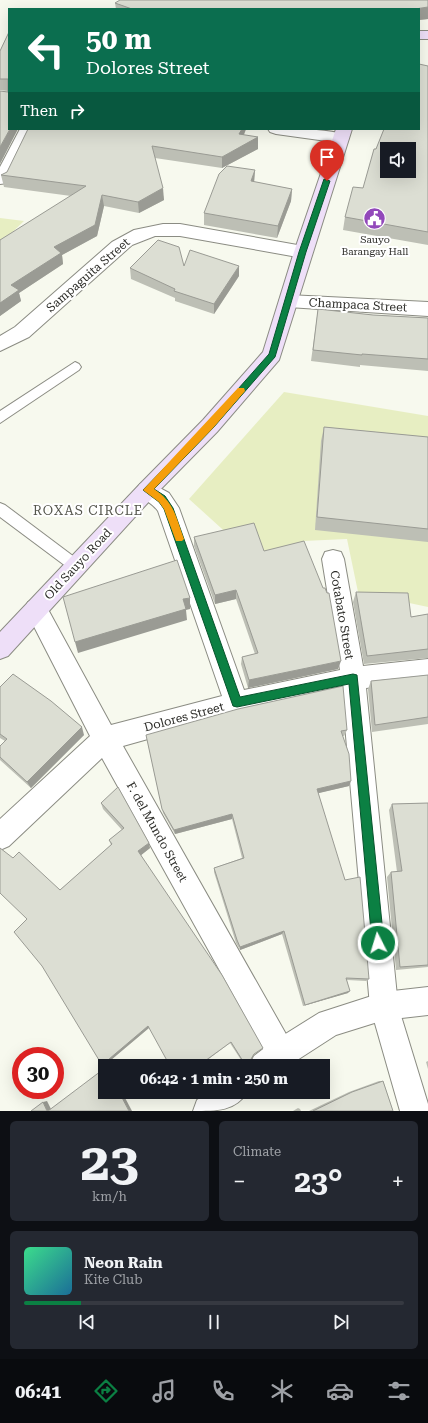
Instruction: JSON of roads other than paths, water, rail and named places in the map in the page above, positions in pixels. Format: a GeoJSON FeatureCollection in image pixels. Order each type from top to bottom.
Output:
{"type":"FeatureCollection","features":[{"type":"Feature","properties":{"kind":"main road","name":"Old Sauyo Road"},"geometry":{"type":"LineString","coordinates":[[0,648],[210,426],[272,355],[303,252],[342,134]]}},
{"type":"Feature","properties":{"kind":"street"},"geometry":{"type":"LineString","coordinates":[[2,179],[27,130]]}},
{"type":"Feature","properties":{"kind":"street"},"geometry":{"type":"LineString","coordinates":[[289,130],[342,134]]}},
{"type":"Feature","properties":{"kind":"street","name":"Sampaguita Street"},"geometry":{"type":"LineString","coordinates":[[0,344],[22,332],[118,246],[131,237],[147,231],[164,229],[180,230],[303,252]]}},
{"type":"Feature","properties":{"kind":"street","name":"Champaca Street"},"geometry":{"type":"LineString","coordinates":[[288,301],[428,308]]}},
{"type":"Feature","properties":{"kind":"street"},"geometry":{"type":"LineString","coordinates":[[148,490],[162,499],[168,508],[237,703]]}},
{"type":"Feature","properties":{"kind":"street","name":"Cotabato Street"},"geometry":{"type":"LineString","coordinates":[[333,559],[353,678],[384,1006],[415,1111]]}},
{"type":"Feature","properties":{"kind":"street","name":"F. del Mundo Street"},"geometry":{"type":"LineString","coordinates":[[36,609],[273,1059]]}},
{"type":"Feature","properties":{"kind":"street","name":"Dolores Street"},"geometry":{"type":"LineString","coordinates":[[0,837],[105,739],[237,703],[353,678],[428,670]]}},
{"type":"Feature","properties":{"kind":"street"},"geometry":{"type":"LineString","coordinates":[[273,1059],[329,1023],[384,1006],[428,1001]]}},
{"type":"Feature","properties":{"kind":"street"},"geometry":{"type":"LineString","coordinates":[[208,1111],[223,1099]]}},
{"type":"Feature","properties":{"kind":"lane"},"geometry":{"type":"LineString","coordinates":[[0,418],[75,367]]}},
{"type":"Feature","properties":{"kind":"lane"},"geometry":{"type":"LineString","coordinates":[[0,509],[76,566]]}},
{"type":"Feature","properties":{"kind":"place","name":"Sauyo Barangay Hall"},"geometry":{"type":"Point","coordinates":[375,219]}},
{"type":"Feature","properties":{"kind":"district","name":"ROXAS CIRCLE"},"geometry":{"type":"Point","coordinates":[88,510]}}]}
